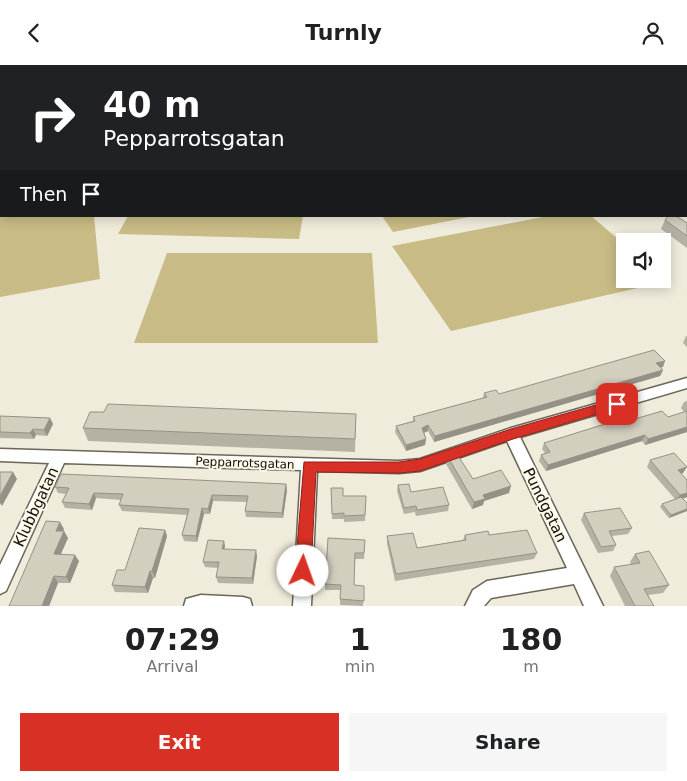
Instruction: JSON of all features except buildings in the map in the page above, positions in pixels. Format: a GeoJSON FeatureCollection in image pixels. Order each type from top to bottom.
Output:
{"type":"FeatureCollection","features":[{"type":"Feature","properties":{"kind":"street","name":"Pepparrotsgatan"},"geometry":{"type":"LineString","coordinates":[[0,455],[309,466],[399,467],[420,465],[511,434],[687,383]]}},
{"type":"Feature","properties":{"kind":"street","name":"Pundgatan"},"geometry":{"type":"LineString","coordinates":[[511,434],[594,606]]}},
{"type":"Feature","properties":{"kind":"street","name":"Klubbgatan"},"geometry":{"type":"LineString","coordinates":[[0,585],[60,456]]}},
{"type":"Feature","properties":{"kind":"street"},"geometry":{"type":"LineString","coordinates":[[302,606],[309,466]]}},
{"type":"Feature","properties":{"kind":"street"},"geometry":{"type":"LineString","coordinates":[[474,606],[479,596],[487,590],[578,575]]}},
{"type":"Feature","properties":{"kind":"street"},"geometry":{"type":"LineString","coordinates":[[193,606],[201,604],[243,606]]}},
{"type":"Feature","properties":{"kind":"shaded area"},"geometry":{"type":"Polygon","coordinates":[[[0,217],[94,217],[100,279],[0,297],[0,217]]]}},
{"type":"Feature","properties":{"kind":"shaded area"},"geometry":{"type":"Polygon","coordinates":[[[127,217],[303,217],[299,239],[118,234],[127,217]]]}},
{"type":"Feature","properties":{"kind":"shaded area"},"geometry":{"type":"Polygon","coordinates":[[[383,217],[469,217],[393,232],[383,217]]]}},
{"type":"Feature","properties":{"kind":"shaded area"},"geometry":{"type":"Polygon","coordinates":[[[543,217],[592,217],[616,237],[616,288],[638,288],[451,331],[392,246],[543,217]]]}},
{"type":"Feature","properties":{"kind":"shaded area"},"geometry":{"type":"Polygon","coordinates":[[[167,253],[372,253],[378,343],[134,343],[167,253]]]}},
{"type":"Feature","properties":{"kind":"route"},"geometry":{"type":"LineString","coordinates":[[303,571],[309,466],[399,467],[420,465],[511,434],[617,404]]}}]}
